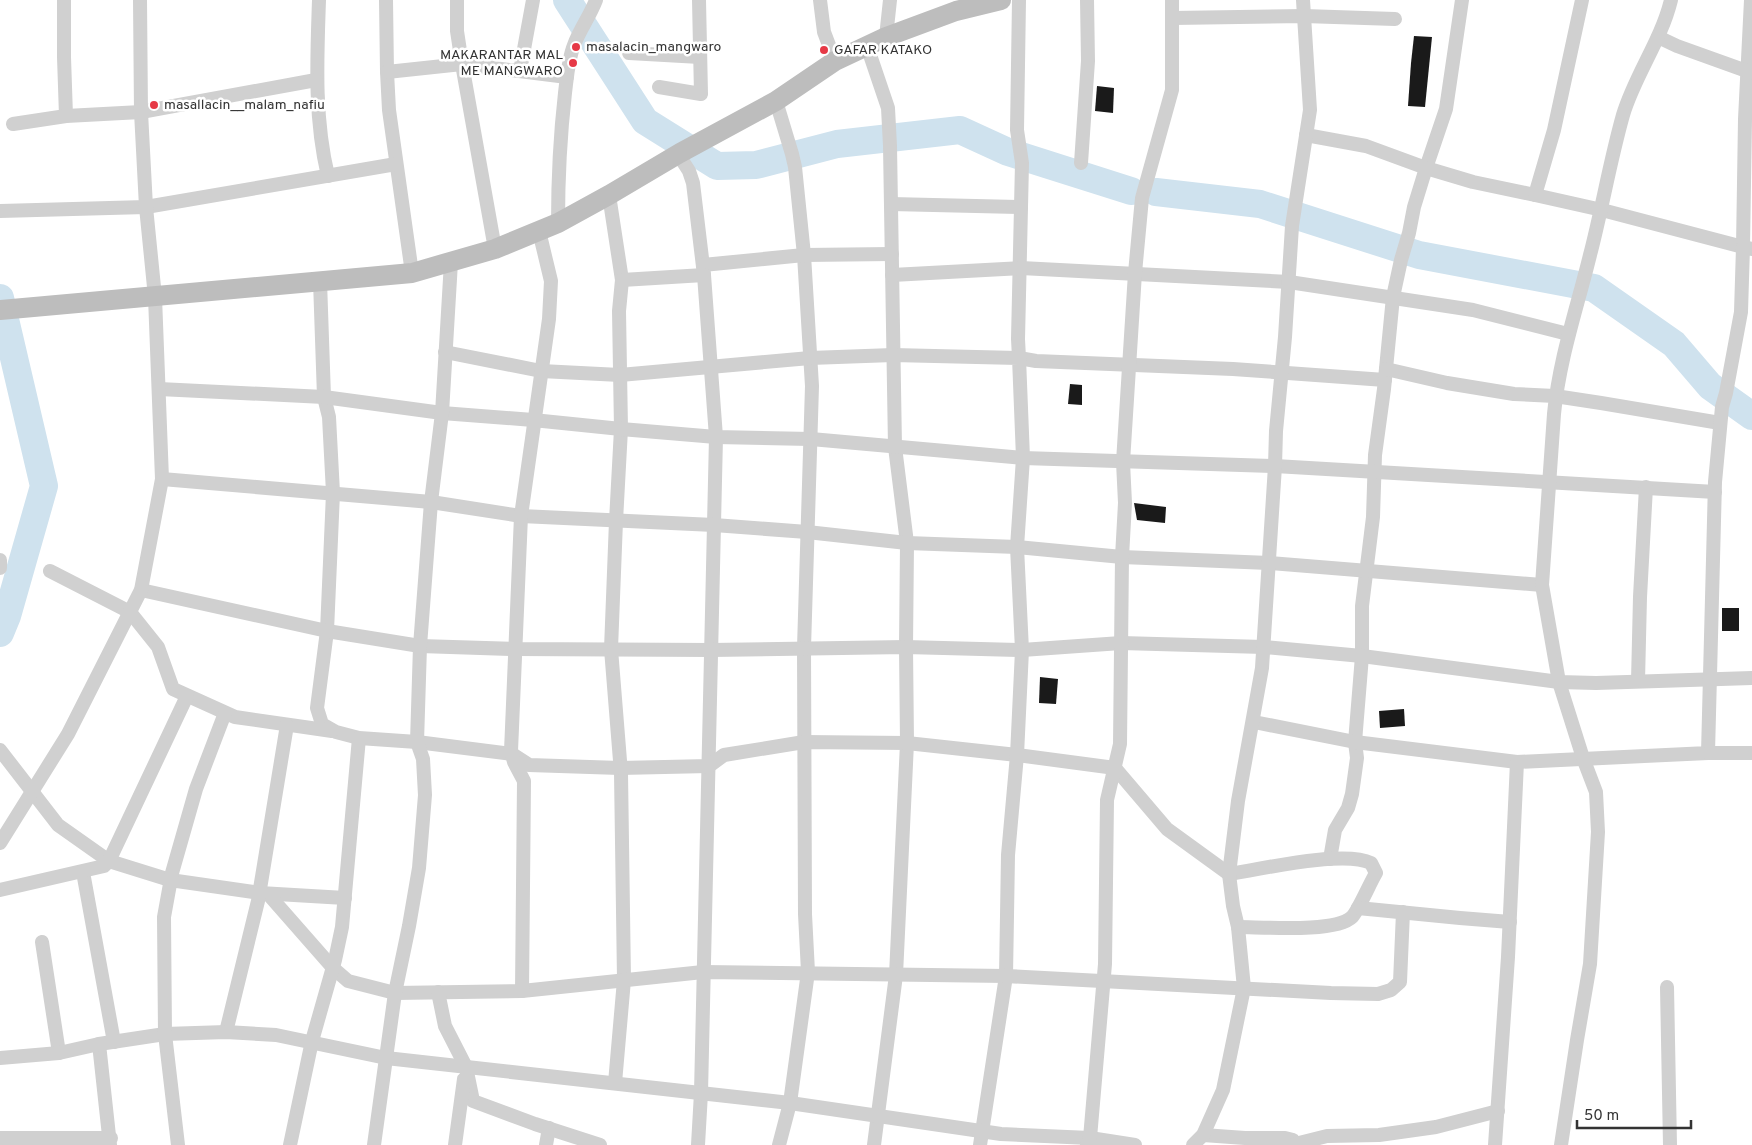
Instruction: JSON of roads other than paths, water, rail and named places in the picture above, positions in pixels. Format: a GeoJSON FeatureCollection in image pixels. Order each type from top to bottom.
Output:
{"type":"FeatureCollection","features":[{"type":"Feature","properties":{"kind":"street"},"geometry":{"type":"LineString","coordinates":[[64,0],[66,116]]}},
{"type":"Feature","properties":{"kind":"street"},"geometry":{"type":"LineString","coordinates":[[0,843],[68,734],[141,590],[162,480],[155,297],[146,207],[141,112],[140,0]]}},
{"type":"Feature","properties":{"kind":"street"},"geometry":{"type":"LineString","coordinates":[[319,0],[316,80],[322,152],[328,176]]}},
{"type":"Feature","properties":{"kind":"street"},"geometry":{"type":"LineString","coordinates":[[386,0],[389,110],[412,273]]}},
{"type":"Feature","properties":{"kind":"street"},"geometry":{"type":"LineString","coordinates":[[457,0],[457,31],[462,64],[495,249]]}},
{"type":"Feature","properties":{"kind":"street"},"geometry":{"type":"LineString","coordinates":[[520,71],[533,0]]}},
{"type":"Feature","properties":{"kind":"street"},"geometry":{"type":"LineString","coordinates":[[558,223],[558,171],[567,77],[574,44],[590,16],[596,0]]}},
{"type":"Feature","properties":{"kind":"street"},"geometry":{"type":"LineString","coordinates":[[659,87],[701,94],[699,0]]}},
{"type":"Feature","properties":{"kind":"street"},"geometry":{"type":"LineString","coordinates":[[820,0],[824,32],[835,61]]}},
{"type":"Feature","properties":{"kind":"street"},"geometry":{"type":"LineString","coordinates":[[886,37],[890,0]]}},
{"type":"Feature","properties":{"kind":"street"},"geometry":{"type":"LineString","coordinates":[[0,310],[412,273],[495,249],[558,223],[609,195],[684,151],[776,101],[835,61],[886,37],[956,11],[1001,0]]}},
{"type":"Feature","properties":{"kind":"street"},"geometry":{"type":"LineString","coordinates":[[981,1138],[1006,976],[1008,855],[1017,755],[1022,650],[1018,547],[1023,458],[1019,316],[1022,163],[1017,130],[1019,0]]}},
{"type":"Feature","properties":{"kind":"street"},"geometry":{"type":"LineString","coordinates":[[1081,163],[1088,61],[1087,0]]}},
{"type":"Feature","properties":{"kind":"street"},"geometry":{"type":"LineString","coordinates":[[1089,1141],[1105,964],[1107,800],[1120,744],[1122,558],[1125,502],[1124,462],[1134,273],[1142,198],[1172,90],[1172,0]]}},
{"type":"Feature","properties":{"kind":"street"},"geometry":{"type":"LineString","coordinates":[[1303,0],[1310,110],[1294,202],[1276,431],[1262,668],[1254,722],[1238,801],[1229,874],[1238,927],[1244,988],[1223,1090],[1198,1140],[1285,1138],[1293,1140],[1295,1144],[1327,1136],[1379,1135],[1436,1127],[1498,1112]]}},
{"type":"Feature","properties":{"kind":"street"},"geometry":{"type":"LineString","coordinates":[[1330,859],[1335,830],[1348,808],[1352,794],[1357,758],[1354,742],[1362,656],[1362,606],[1373,517],[1375,455],[1393,297],[1414,207],[1446,109],[1462,0]]}},
{"type":"Feature","properties":{"kind":"street"},"geometry":{"type":"LineString","coordinates":[[1535,196],[1554,130],[1582,0]]}},
{"type":"Feature","properties":{"kind":"street"},"geometry":{"type":"LineString","coordinates":[[1561,1145],[1590,964],[1598,832],[1596,792],[1559,682],[1542,585],[1548,481],[1556,396],[1568,334],[1580,296],[1602,210],[1623,114],[1643,65],[1658,37],[1671,0]]}},
{"type":"Feature","properties":{"kind":"street"},"geometry":{"type":"LineString","coordinates":[[1708,753],[1715,492],[1720,423],[1741,312],[1748,248],[1751,0]]}},
{"type":"Feature","properties":{"kind":"street"},"geometry":{"type":"LineString","coordinates":[[1173,18],[1304,16],[1396,19]]}},
{"type":"Feature","properties":{"kind":"street"},"geometry":{"type":"LineString","coordinates":[[1658,37],[1750,73]]}},
{"type":"Feature","properties":{"kind":"street"},"geometry":{"type":"LineString","coordinates":[[867,46],[888,108],[895,447],[907,543],[907,743],[896,975],[874,1145]]}},
{"type":"Feature","properties":{"kind":"street"},"geometry":{"type":"LineString","coordinates":[[629,53],[700,57]]}},
{"type":"Feature","properties":{"kind":"street"},"geometry":{"type":"LineString","coordinates":[[387,72],[462,64],[567,77]]}},
{"type":"Feature","properties":{"kind":"street"},"geometry":{"type":"LineString","coordinates":[[13,124],[66,116],[141,112],[316,80]]}},
{"type":"Feature","properties":{"kind":"street"},"geometry":{"type":"LineString","coordinates":[[776,101],[793,160],[804,255],[812,386],[804,648],[805,914],[808,972],[790,1104],[779,1145]]}},
{"type":"Feature","properties":{"kind":"street"},"geometry":{"type":"LineString","coordinates":[[1306,135],[1366,146],[1426,168],[1473,182],[1602,210],[1748,248]]}},
{"type":"Feature","properties":{"kind":"street"},"geometry":{"type":"LineString","coordinates":[[684,151],[688,171],[693,183],[704,270],[716,437],[701,1093],[698,1145]]}},
{"type":"Feature","properties":{"kind":"street"},"geometry":{"type":"LineString","coordinates":[[0,211],[146,207],[396,164]]}},
{"type":"Feature","properties":{"kind":"street"},"geometry":{"type":"LineString","coordinates":[[609,195],[622,280],[619,311],[621,430],[611,649],[620,768],[624,980],[615,1083]]}},
{"type":"Feature","properties":{"kind":"street"},"geometry":{"type":"LineString","coordinates":[[891,204],[1021,207]]}},
{"type":"Feature","properties":{"kind":"street"},"geometry":{"type":"LineString","coordinates":[[522,991],[524,781],[512,754],[514,649],[521,516],[549,319],[551,281],[539,231]]}},
{"type":"Feature","properties":{"kind":"street"},"geometry":{"type":"LineString","coordinates":[[622,280],[804,255],[892,254]]}},
{"type":"Feature","properties":{"kind":"street"},"geometry":{"type":"LineString","coordinates":[[374,1145],[395,993],[419,868],[425,796],[422,759],[417,742],[420,646],[431,502],[442,413],[451,262]]}},
{"type":"Feature","properties":{"kind":"street"},"geometry":{"type":"LineString","coordinates":[[892,275],[1021,268],[1289,282],[1473,310],[1568,334]]}},
{"type":"Feature","properties":{"kind":"street"},"geometry":{"type":"LineString","coordinates":[[320,282],[324,396],[329,417],[333,493],[327,632],[317,708],[322,724],[336,732]]}},
{"type":"Feature","properties":{"kind":"street"},"geometry":{"type":"LineString","coordinates":[[445,352],[541,371],[620,375],[810,358],[893,355],[1020,358],[1036,362],[1129,364],[1282,372],[1385,374],[1514,394],[1556,396],[1720,423]]}},
{"type":"Feature","properties":{"kind":"street"},"geometry":{"type":"LineString","coordinates":[[159,389],[324,396],[442,413],[534,420],[621,430],[716,437],[811,439],[1023,458],[1275,466],[1715,492]]}},
{"type":"Feature","properties":{"kind":"street"},"geometry":{"type":"LineString","coordinates":[[162,480],[431,502],[521,516],[714,525],[807,532],[907,543],[1018,547],[1122,558],[1268,563],[1542,585]]}},
{"type":"Feature","properties":{"kind":"street"},"geometry":{"type":"LineString","coordinates":[[1638,681],[1646,487]]}},
{"type":"Feature","properties":{"kind":"street"},"geometry":{"type":"LineString","coordinates":[[0,560],[0,568]]}},
{"type":"Feature","properties":{"kind":"street"},"geometry":{"type":"LineString","coordinates":[[50,571],[130,612],[158,647],[173,689],[235,717],[336,732],[360,738],[417,742],[512,754],[529,765],[620,768],[709,766],[724,755],[804,742],[907,743],[1115,768],[1167,829],[1229,874],[1330,859],[1362,859],[1371,863],[1376,873],[1352,917],[1340,924],[1310,928],[1238,927]]}},
{"type":"Feature","properties":{"kind":"street"},"geometry":{"type":"LineString","coordinates":[[141,590],[327,632],[420,646],[514,649],[711,650],[906,647],[1022,650],[1121,643],[1264,647],[1362,656],[1559,682],[1596,683],[1752,678]]}},
{"type":"Feature","properties":{"kind":"street"},"geometry":{"type":"LineString","coordinates":[[0,890],[83,872],[104,866],[109,861],[187,696]]}},
{"type":"Feature","properties":{"kind":"street"},"geometry":{"type":"LineString","coordinates":[[178,1145],[165,1034],[164,917],[170,880],[196,789],[225,713]]}},
{"type":"Feature","properties":{"kind":"street"},"geometry":{"type":"LineString","coordinates":[[1254,722],[1354,742],[1517,762],[1708,753],[1752,753]]}},
{"type":"Feature","properties":{"kind":"street"},"geometry":{"type":"LineString","coordinates":[[226,1032],[264,894],[287,725]]}},
{"type":"Feature","properties":{"kind":"street"},"geometry":{"type":"LineString","coordinates":[[290,1145],[312,1041],[333,968],[342,927],[360,738]]}},
{"type":"Feature","properties":{"kind":"street"},"geometry":{"type":"LineString","coordinates":[[0,750],[58,825],[109,861],[170,880],[264,894],[345,898]]}},
{"type":"Feature","properties":{"kind":"street"},"geometry":{"type":"LineString","coordinates":[[1496,1145],[1510,922],[1517,762]]}},
{"type":"Feature","properties":{"kind":"street"},"geometry":{"type":"LineString","coordinates":[[83,872],[114,1042]]}},
{"type":"Feature","properties":{"kind":"street"},"geometry":{"type":"LineString","coordinates":[[264,894],[333,968],[348,981],[395,993],[522,991],[703,972],[808,972],[1006,976],[1378,994],[1391,990],[1400,982],[1402,912]]}},
{"type":"Feature","properties":{"kind":"street"},"geometry":{"type":"LineString","coordinates":[[1358,908],[1510,922]]}},
{"type":"Feature","properties":{"kind":"street"},"geometry":{"type":"LineString","coordinates":[[42,942],[59,1053]]}},
{"type":"Feature","properties":{"kind":"street"},"geometry":{"type":"LineString","coordinates":[[1668,987],[1670,1145]]}},
{"type":"Feature","properties":{"kind":"street"},"geometry":{"type":"LineString","coordinates":[[438,992],[445,1026],[466,1067],[473,1101],[600,1145]]}},
{"type":"Feature","properties":{"kind":"street"},"geometry":{"type":"LineString","coordinates":[[0,1058],[59,1053],[100,1044],[165,1034],[226,1032],[276,1035],[386,1058],[790,1104],[878,1117],[981,1138],[1000,1134],[1135,1145]]}},
{"type":"Feature","properties":{"kind":"street"},"geometry":{"type":"LineString","coordinates":[[0,1138],[110,1142],[100,1044]]}},
{"type":"Feature","properties":{"kind":"street"},"geometry":{"type":"LineString","coordinates":[[455,1145],[466,1067]]}},
{"type":"Feature","properties":{"kind":"street"},"geometry":{"type":"LineString","coordinates":[[546,1145],[549,1128]]}},
{"type":"Feature","properties":{"kind":"waterway"},"geometry":{"type":"LineString","coordinates":[[567,0],[645,121],[717,166],[756,165],[837,144],[960,130],[1008,152],[1131,191]]}},
{"type":"Feature","properties":{"kind":"waterway"},"geometry":{"type":"LineString","coordinates":[[1156,192],[1260,204],[1419,255],[1594,288],[1674,344],[1710,386],[1752,416]]}},
{"type":"Feature","properties":{"kind":"waterway"},"geometry":{"type":"LineString","coordinates":[[0,298],[44,486],[7,616],[0,633]]}},
{"type":"Feature","properties":{"kind":"place","name":"masalacin_mangwaro"},"geometry":{"type":"Point","coordinates":[576,47]}},
{"type":"Feature","properties":{"kind":"place","name":"GAFAR KATAKO"},"geometry":{"type":"Point","coordinates":[824,50]}},
{"type":"Feature","properties":{"kind":"place","name":"MAKARANTAR MAL ME MANGWARO"},"geometry":{"type":"Point","coordinates":[573,63]}},
{"type":"Feature","properties":{"kind":"place","name":"masallacin__malam_nafiu"},"geometry":{"type":"Point","coordinates":[154,105]}}]}
